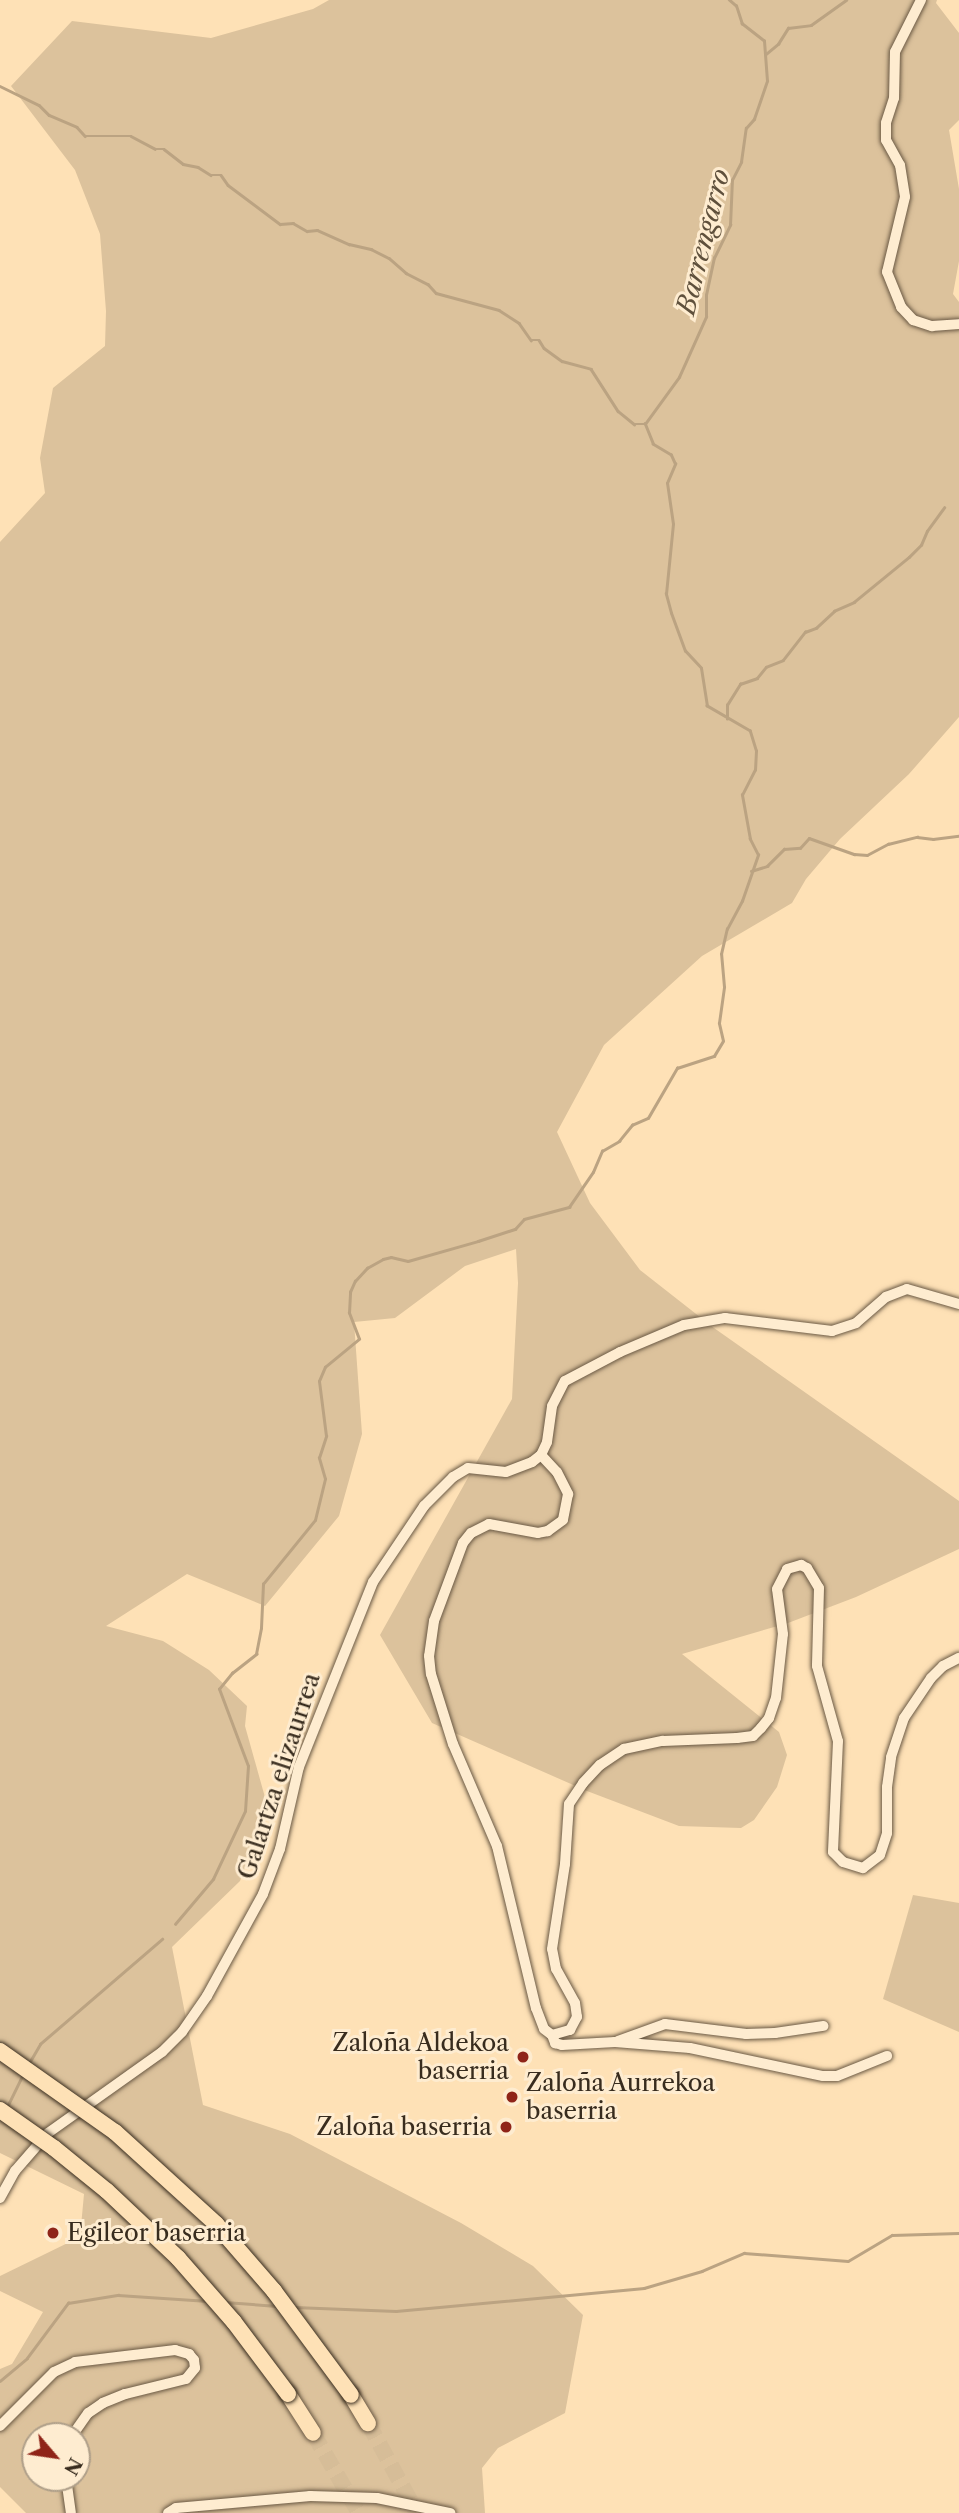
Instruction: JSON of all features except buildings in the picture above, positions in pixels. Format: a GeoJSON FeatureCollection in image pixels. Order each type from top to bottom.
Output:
{"type":"FeatureCollection","features":[{"type":"Feature","properties":{"kind":"highway"},"geometry":{"type":"LineString","coordinates":[[0,2052],[115,2132],[216,2224],[282,2301],[351,2395],[368,2423]]}},
{"type":"Feature","properties":{"kind":"highway"},"geometry":{"type":"LineString","coordinates":[[0,2110],[65,2157],[153,2234],[234,2322],[313,2432]]}},
{"type":"Feature","properties":{"kind":"street"},"geometry":{"type":"LineString","coordinates":[[921,0],[895,52],[894,98],[885,131],[886,140],[901,165],[905,197],[887,272],[894,294],[913,320],[932,326],[959,324]]}},
{"type":"Feature","properties":{"kind":"street"},"geometry":{"type":"LineString","coordinates":[[887,2056],[837,2076],[823,2076],[701,2050],[615,2042],[562,2045],[555,2043],[552,2035],[544,2029],[536,2008],[497,1846],[453,1744],[431,1674],[429,1656],[434,1620],[463,1543],[471,1533],[489,1524],[538,1533],[548,1531],[563,1520],[567,1513],[568,1494],[557,1472],[541,1455],[547,1442],[555,1396],[565,1381],[590,1366],[674,1329],[725,1318],[832,1331],[856,1323],[886,1297],[906,1289],[959,1304]]}},
{"type":"Feature","properties":{"kind":"street","name":"Galartza elizaurrea"},"geometry":{"type":"LineString","coordinates":[[0,2198],[24,2159],[48,2133],[162,2052],[182,2032],[207,1996],[263,1894],[280,1849],[299,1767],[365,1600],[409,1526],[433,1496],[463,1469],[480,1467],[506,1472],[532,1462],[541,1455]]}},
{"type":"Feature","properties":{"kind":"street"},"geometry":{"type":"LineString","coordinates":[[552,2035],[570,2030],[577,2017],[575,2003],[556,1969],[552,1949],[555,1913],[565,1864],[569,1804],[583,1783],[600,1765],[624,1749],[663,1741],[737,1738],[753,1735],[761,1728],[769,1718],[776,1698],[783,1634],[777,1589],[787,1569],[801,1565],[807,1568],[819,1588],[817,1666],[838,1741],[833,1852],[843,1862],[863,1868],[880,1855],[887,1833],[887,1787],[891,1757],[904,1718],[931,1678],[943,1666],[959,1658]]}},
{"type":"Feature","properties":{"kind":"street"},"geometry":{"type":"LineString","coordinates":[[615,2042],[665,2024],[746,2034],[823,2026]]}},
{"type":"Feature","properties":{"kind":"street"},"geometry":{"type":"LineString","coordinates":[[0,2426],[54,2372],[75,2362],[174,2350],[189,2354],[194,2360],[195,2368],[186,2379],[103,2403],[88,2413],[82,2422]]}},
{"type":"Feature","properties":{"kind":"street"},"geometry":{"type":"LineString","coordinates":[[68,2492],[71,2513]]}},
{"type":"Feature","properties":{"kind":"street"},"geometry":{"type":"LineString","coordinates":[[168,2513],[176,2508],[279,2497],[358,2497],[393,2500],[450,2513]]}},
{"type":"Feature","properties":{"kind":"shaded area"},"geometry":{"type":"Polygon","coordinates":[[[329,0],[937,0],[936,3],[959,33],[959,120],[949,130],[959,189],[959,261],[953,294],[959,302],[959,717],[909,774],[840,839],[806,879],[792,903],[702,956],[604,1045],[557,1132],[590,1203],[640,1270],[714,1328],[959,1501],[959,1549],[856,1597],[788,1623],[682,1654],[779,1732],[787,1755],[777,1787],[754,1820],[741,1828],[679,1826],[587,1791],[432,1723],[380,1635],[512,1399],[518,1283],[516,1249],[465,1266],[395,1318],[354,1322],[362,1434],[339,1516],[265,1606],[187,1574],[106,1626],[163,1641],[209,1670],[247,1706],[245,1726],[268,1808],[240,1881],[172,1947],[203,2105],[290,2134],[461,2223],[533,2266],[583,2315],[565,2413],[498,2448],[482,2468],[485,2513],[26,2513],[0,2487],[0,2369],[12,2364],[43,2312],[0,2291],[0,2276],[80,2237],[84,2194],[0,2153],[0,542],[45,493],[40,458],[53,388],[105,346],[106,311],[100,234],[75,170],[11,86],[72,21],[211,38],[313,9],[329,0]]]}},
{"type":"Feature","properties":{"kind":"shaded area"},"geometry":{"type":"Polygon","coordinates":[[[913,1895],[959,1903],[959,2032],[883,1999],[913,1895]]]}},
{"type":"Feature","properties":{"kind":"waterway","name":"Barrengarro"},"geometry":{"type":"LineString","coordinates":[[175,1924],[213,1879],[245,1811],[248,1766],[219,1689],[232,1673],[256,1654],[261,1628],[263,1584],[315,1520],[325,1479],[319,1458],[326,1436],[319,1381],[325,1367],[359,1339],[349,1313],[350,1292],[355,1281],[367,1268],[383,1259],[391,1257],[408,1261],[515,1229],[524,1219],[569,1207],[593,1172],[602,1151],[619,1141],[632,1125],[648,1118],[677,1068],[714,1056],[723,1041],[719,1023],[724,987],[721,954],[727,929],[742,901],[758,855],[750,839],[742,795],[755,770],[756,751],[750,731],[707,706],[701,668],[685,651],[671,613],[666,594],[673,524],[667,483],[675,464],[671,455],[653,444],[645,424],[679,377],[706,317],[706,295],[714,258],[730,225],[732,180],[741,162],[746,128],[754,119],[767,81],[764,41],[742,24],[736,6],[729,0]]}},
{"type":"Feature","properties":{"kind":"waterway"},"geometry":{"type":"LineString","coordinates":[[766,54],[778,44],[788,28],[811,25],[846,0]]}},
{"type":"Feature","properties":{"kind":"waterway"},"geometry":{"type":"LineString","coordinates":[[0,86],[39,105],[49,115],[77,127],[85,136],[131,136],[155,149],[164,149],[183,164],[198,167],[211,175],[221,175],[228,185],[280,224],[293,223],[307,231],[317,230],[349,244],[371,249],[389,258],[406,273],[428,284],[436,293],[499,310],[519,323],[531,340],[539,340],[544,348],[562,361],[591,369],[618,411],[634,424],[645,424]]}},
{"type":"Feature","properties":{"kind":"waterway"},"geometry":{"type":"LineString","coordinates":[[727,719],[727,705],[740,684],[757,678],[766,667],[783,660],[805,632],[816,628],[834,611],[854,602],[909,557],[921,545],[927,531],[944,508]]}},
{"type":"Feature","properties":{"kind":"waterway"},"geometry":{"type":"LineString","coordinates":[[751,871],[767,866],[784,849],[800,848],[809,838],[854,854],[867,855],[888,844],[917,837],[933,839],[959,836]]}},
{"type":"Feature","properties":{"kind":"waterway","name":"Barrengarro"},"geometry":{"type":"LineString","coordinates":[[28,2065],[40,2044],[162,1939]]}},
{"type":"Feature","properties":{"kind":"waterway","name":"Barrengarro"},"geometry":{"type":"LineString","coordinates":[[6,2109],[23,2074]]}},
{"type":"Feature","properties":{"kind":"waterway"},"geometry":{"type":"LineString","coordinates":[[294,2307],[396,2311],[644,2288],[702,2271],[744,2253],[848,2261],[892,2235],[959,2233]]}},
{"type":"Feature","properties":{"kind":"waterway"},"geometry":{"type":"LineString","coordinates":[[0,2381],[27,2358],[68,2303],[118,2295],[208,2301]]}},
{"type":"Feature","properties":{"kind":"waterway"},"geometry":{"type":"LineString","coordinates":[[225,2302],[277,2306]]}},
{"type":"Feature","properties":{"kind":"tunnel"},"geometry":{"type":"LineString","coordinates":[[368,2423],[417,2513]]}},
{"type":"Feature","properties":{"kind":"tunnel"},"geometry":{"type":"LineString","coordinates":[[313,2433],[359,2513]]}},
{"type":"Feature","properties":{"kind":"place","name":"Zaloña Aldekoa baserria"},"geometry":{"type":"Point","coordinates":[523,2057]}},
{"type":"Feature","properties":{"kind":"place","name":"Zaloña Aurrekoa baserria"},"geometry":{"type":"Point","coordinates":[512,2097]}},
{"type":"Feature","properties":{"kind":"place","name":"Zaloña baserria"},"geometry":{"type":"Point","coordinates":[506,2127]}},
{"type":"Feature","properties":{"kind":"place","name":"Egileor baserria"},"geometry":{"type":"Point","coordinates":[53,2233]}}]}
